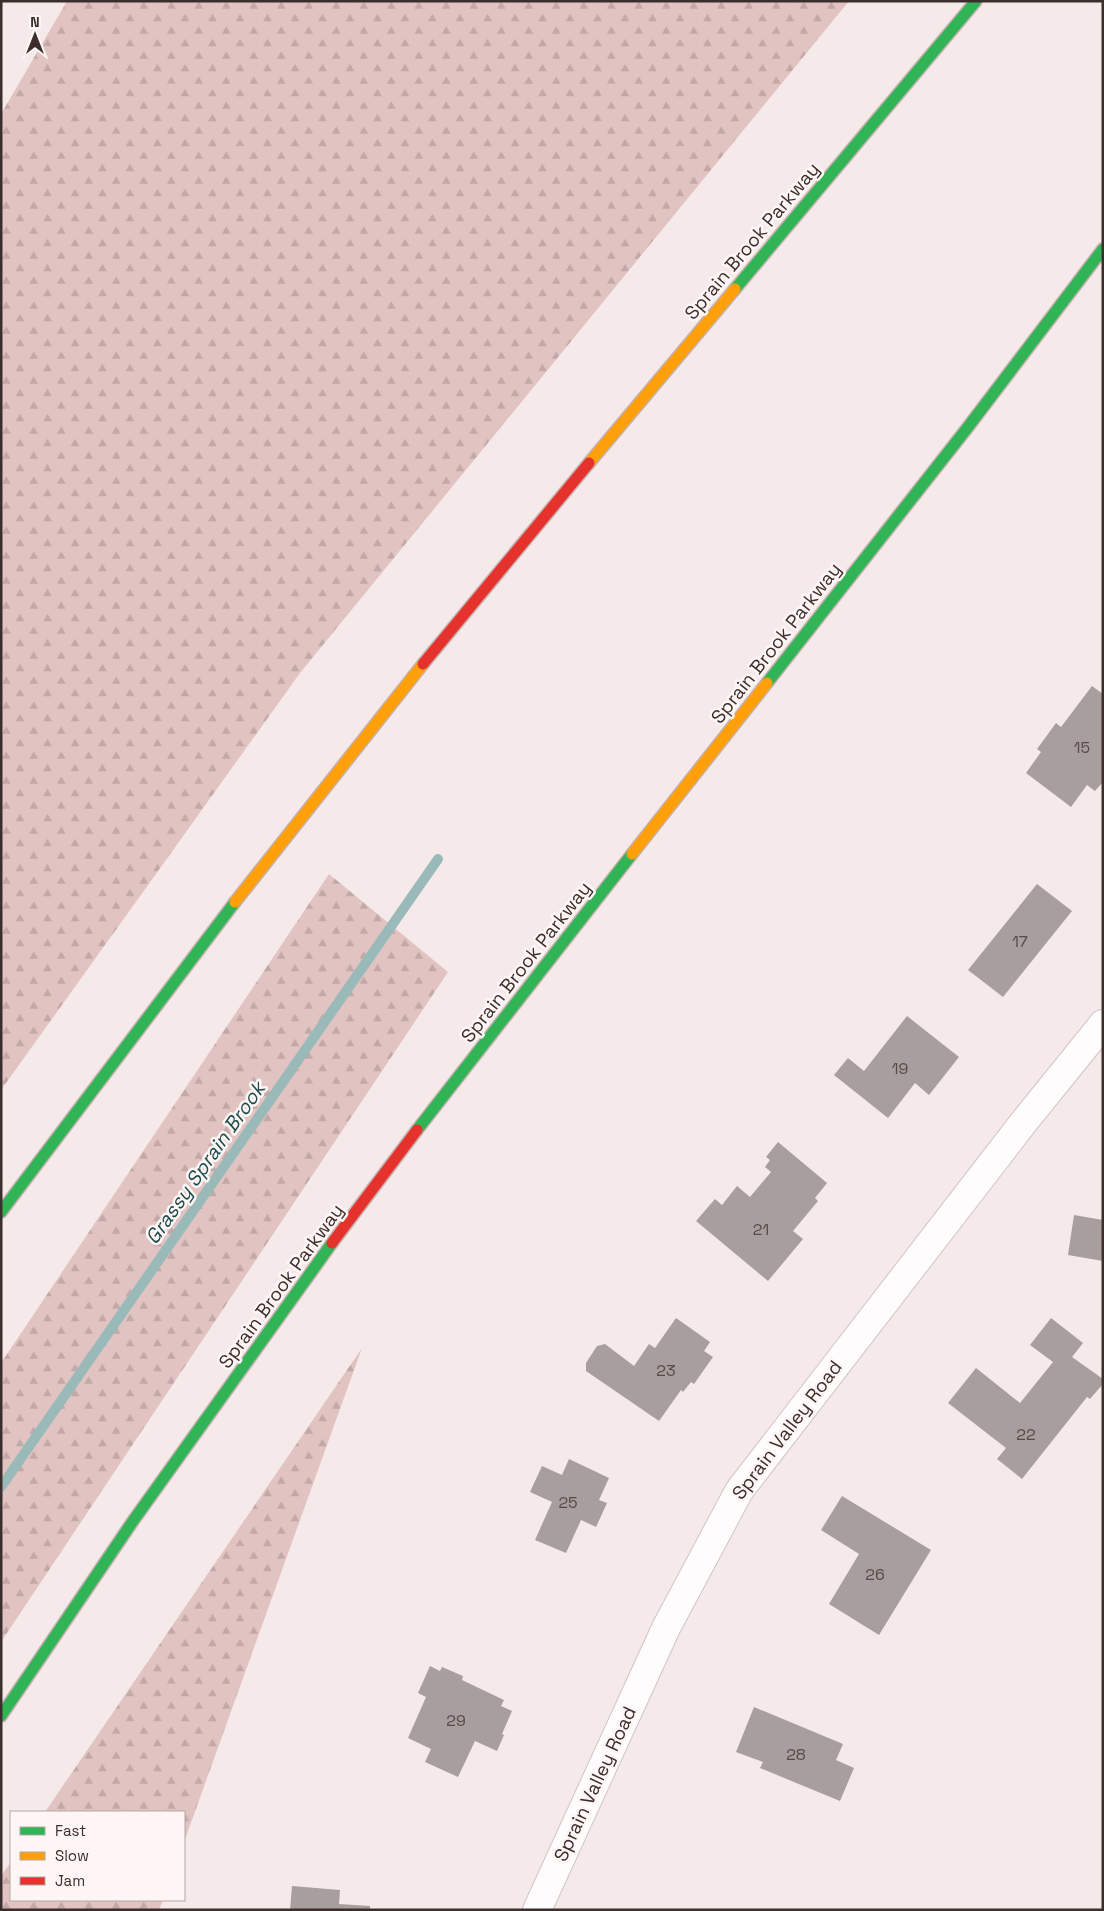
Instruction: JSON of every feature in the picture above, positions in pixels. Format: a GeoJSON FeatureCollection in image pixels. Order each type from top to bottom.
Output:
{"type":"FeatureCollection","features":[{"type":"Feature","properties":{"kind":"highway","name":"Sprain Brook Parkway"},"geometry":{"type":"LineString","coordinates":[[1,1212],[157,1002],[464,613],[976,1]]}},
{"type":"Feature","properties":{"kind":"highway","name":"Sprain Brook Parkway"},"geometry":{"type":"LineString","coordinates":[[1,1716],[168,1472],[395,1160],[552,956],[1029,349],[1103,249]]}},
{"type":"Feature","properties":{"kind":"street","name":"Sprain Valley Road"},"geometry":{"type":"LineString","coordinates":[[537,1910],[666,1628],[739,1491],[1023,1123],[1103,1024]]}},
{"type":"Feature","properties":{"kind":"green space"},"geometry":{"type":"Polygon","coordinates":[[[67,1],[849,1],[300,673],[1,1090],[1,114],[67,1]]]}},
{"type":"Feature","properties":{"kind":"green space"},"geometry":{"type":"Polygon","coordinates":[[[329,874],[448,972],[1,1642],[1,1363],[329,874]]]}},
{"type":"Feature","properties":{"kind":"green space"},"geometry":{"type":"Polygon","coordinates":[[[362,1348],[185,1839],[185,1811],[46,1811],[362,1348]]]}},
{"type":"Feature","properties":{"kind":"green space"},"geometry":{"type":"Polygon","coordinates":[[[10,1863],[10,1901],[163,1901],[159,1910],[1,1910],[1,1876],[10,1863]]]}},
{"type":"Feature","properties":{"kind":"building"},"geometry":{"type":"Polygon","coordinates":[[[1092,686],[1103,694],[1103,782],[1095,791],[1087,785],[1071,807],[1026,773],[1041,752],[1037,749],[1056,723],[1061,727],[1092,686]]]}},
{"type":"Feature","properties":{"kind":"building"},"geometry":{"type":"Polygon","coordinates":[[[1037,884],[1072,911],[1003,997],[968,970],[1037,884]]]}},
{"type":"Feature","properties":{"kind":"building"},"geometry":{"type":"Polygon","coordinates":[[[907,1016],[959,1057],[929,1095],[915,1083],[888,1118],[834,1075],[848,1058],[864,1071],[907,1016]]]}},
{"type":"Feature","properties":{"kind":"building"},"geometry":{"type":"Polygon","coordinates":[[[778,1142],[827,1183],[815,1198],[818,1201],[793,1231],[803,1239],[768,1281],[696,1221],[715,1199],[722,1205],[737,1186],[750,1197],[771,1172],[765,1167],[770,1160],[766,1157],[778,1142]]]}},
{"type":"Feature","properties":{"kind":"building"},"geometry":{"type":"Polygon","coordinates":[[[1074,1215],[1103,1220],[1103,1261],[1068,1255],[1074,1215]]]}},
{"type":"Feature","properties":{"kind":"building"},"geometry":{"type":"Polygon","coordinates":[[[676,1318],[710,1342],[704,1351],[713,1357],[694,1384],[691,1382],[683,1392],[681,1390],[659,1421],[586,1371],[586,1363],[597,1346],[605,1344],[634,1366],[649,1344],[655,1348],[676,1318]]]}},
{"type":"Feature","properties":{"kind":"building"},"geometry":{"type":"Polygon","coordinates":[[[1051,1318],[1083,1343],[1072,1357],[1103,1379],[1103,1384],[1090,1399],[1087,1397],[1022,1479],[997,1459],[1006,1448],[948,1403],[976,1368],[1020,1403],[1053,1362],[1030,1345],[1051,1318]]]}},
{"type":"Feature","properties":{"kind":"building"},"geometry":{"type":"Polygon","coordinates":[[[569,1459],[609,1478],[599,1500],[607,1503],[596,1527],[581,1520],[566,1553],[535,1540],[552,1502],[530,1492],[542,1466],[562,1475],[569,1459]]]}},
{"type":"Feature","properties":{"kind":"building"},"geometry":{"type":"Polygon","coordinates":[[[842,1496],[931,1550],[879,1635],[829,1604],[859,1554],[821,1530],[842,1496]]]}},
{"type":"Feature","properties":{"kind":"building"},"geometry":{"type":"Polygon","coordinates":[[[430,1666],[440,1671],[442,1667],[463,1676],[462,1680],[504,1700],[501,1706],[512,1711],[497,1751],[475,1741],[458,1777],[425,1762],[431,1749],[408,1738],[426,1697],[418,1693],[430,1666]]]}},
{"type":"Feature","properties":{"kind":"building"},"geometry":{"type":"Polygon","coordinates":[[[754,1707],[843,1744],[836,1760],[854,1768],[840,1801],[760,1768],[763,1762],[736,1752],[754,1707]]]}},
{"type":"Feature","properties":{"kind":"building"},"geometry":{"type":"Polygon","coordinates":[[[292,1886],[340,1890],[339,1904],[370,1906],[370,1910],[290,1910],[292,1886]]]}},
{"type":"Feature","properties":{"kind":"waterway","name":"Grassy Sprain Brook"},"geometry":{"type":"LineString","coordinates":[[1,1487],[438,859]]}},
{"type":"Feature","properties":{"kind":"traffic: fast"},"geometry":{"type":"LineString","coordinates":[[735,289],[976,1]]}},
{"type":"Feature","properties":{"kind":"traffic: fast"},"geometry":{"type":"LineString","coordinates":[[767,683],[968,427],[1103,249]]}},
{"type":"Feature","properties":{"kind":"traffic: fast"},"geometry":{"type":"LineString","coordinates":[[417,1130],[632,854]]}},
{"type":"Feature","properties":{"kind":"traffic: fast"},"geometry":{"type":"LineString","coordinates":[[1,1212],[235,902]]}},
{"type":"Feature","properties":{"kind":"traffic: fast"},"geometry":{"type":"LineString","coordinates":[[1,1716],[133,1521],[332,1243]]}},
{"type":"Feature","properties":{"kind":"traffic: slow"},"geometry":{"type":"LineString","coordinates":[[589,463],[735,289]]}},
{"type":"Feature","properties":{"kind":"traffic: slow"},"geometry":{"type":"LineString","coordinates":[[235,902],[423,664]]}},
{"type":"Feature","properties":{"kind":"traffic: slow"},"geometry":{"type":"LineString","coordinates":[[632,854],[767,683]]}},
{"type":"Feature","properties":{"kind":"traffic: jam"},"geometry":{"type":"LineString","coordinates":[[423,664],[589,463]]}},
{"type":"Feature","properties":{"kind":"traffic: jam"},"geometry":{"type":"LineString","coordinates":[[332,1243],[417,1130]]}}]}
